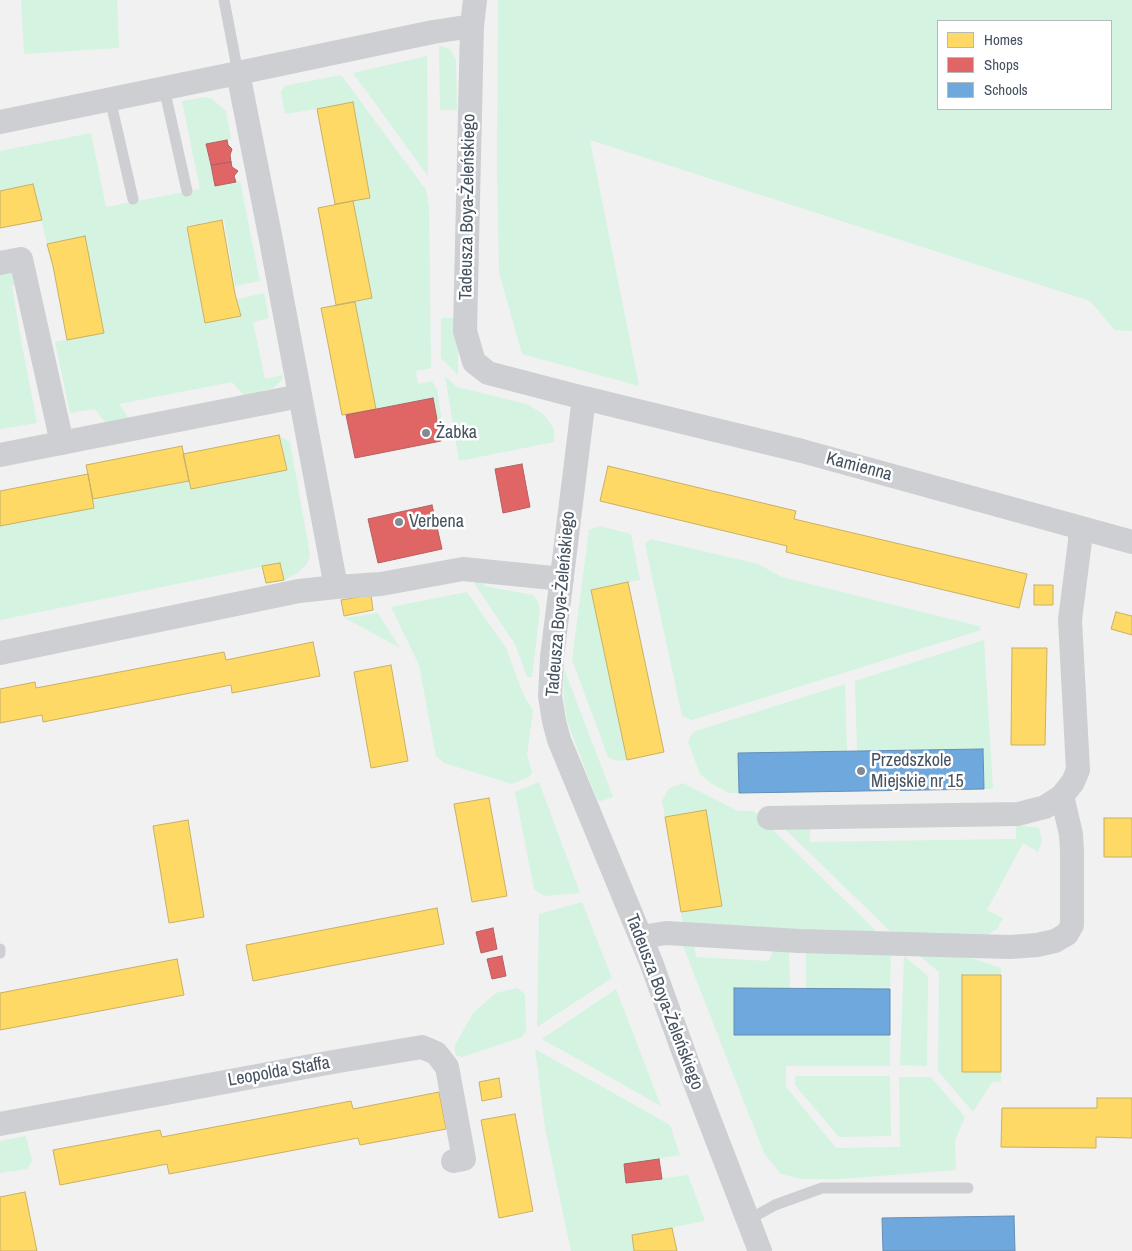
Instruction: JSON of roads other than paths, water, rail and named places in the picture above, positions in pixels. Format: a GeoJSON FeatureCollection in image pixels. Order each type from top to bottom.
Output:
{"type":"FeatureCollection","features":[{"type":"Feature","properties":{"kind":"street","name":"Tadeusza Boya-Żeleńskiego"},"geometry":{"type":"LineString","coordinates":[[475,0],[472,26],[465,331],[474,362],[488,373],[584,398],[552,657],[550,696],[554,721],[559,740],[641,937],[760,1251]]}},
{"type":"Feature","properties":{"kind":"street"},"geometry":{"type":"LineString","coordinates":[[0,122],[433,32],[472,26]]}},
{"type":"Feature","properties":{"kind":"street"},"geometry":{"type":"LineString","coordinates":[[238,73],[336,587]]}},
{"type":"Feature","properties":{"kind":"street"},"geometry":{"type":"LineString","coordinates":[[0,263],[21,259],[62,443]]}},
{"type":"Feature","properties":{"kind":"street"},"geometry":{"type":"LineString","coordinates":[[0,455],[300,396]]}},
{"type":"Feature","properties":{"kind":"street","name":"Kamienna"},"geometry":{"type":"LineString","coordinates":[[584,398],[802,451],[1132,542]]}},
{"type":"Feature","properties":{"kind":"street"},"geometry":{"type":"LineString","coordinates":[[769,818],[1018,814],[1045,807],[1062,796],[1073,782],[1078,770],[1070,620],[1080,528]]}},
{"type":"Feature","properties":{"kind":"street"},"geometry":{"type":"LineString","coordinates":[[0,652],[299,591],[381,584],[463,569],[562,579]]}},
{"type":"Feature","properties":{"kind":"street"},"geometry":{"type":"LineString","coordinates":[[641,937],[666,933],[798,941],[1010,947],[1037,945],[1055,941],[1067,934],[1072,925],[1071,834],[1062,796]]}},
{"type":"Feature","properties":{"kind":"street","name":"Leopolda Staffa"},"geometry":{"type":"LineString","coordinates":[[0,1124],[327,1062],[422,1047],[436,1053],[447,1067],[464,1159],[453,1161]]}},
{"type":"Feature","properties":{"kind":"lane"},"geometry":{"type":"LineString","coordinates":[[224,0],[238,73]]}},
{"type":"Feature","properties":{"kind":"lane"},"geometry":{"type":"LineString","coordinates":[[164,88],[187,191]]}},
{"type":"Feature","properties":{"kind":"lane"},"geometry":{"type":"LineString","coordinates":[[110,99],[133,199]]}},
{"type":"Feature","properties":{"kind":"lane"},"geometry":{"type":"LineString","coordinates":[[748,1220],[776,1206],[822,1188],[968,1188]]}},
{"type":"Feature","properties":{"kind":"place","name":"Żabka"},"geometry":{"type":"Point","coordinates":[426,433]}},
{"type":"Feature","properties":{"kind":"place","name":"Verbena"},"geometry":{"type":"Point","coordinates":[399,522]}},
{"type":"Feature","properties":{"kind":"place","name":"Przedszkole Miejskie nr 15"},"geometry":{"type":"Point","coordinates":[861,771]}}]}
